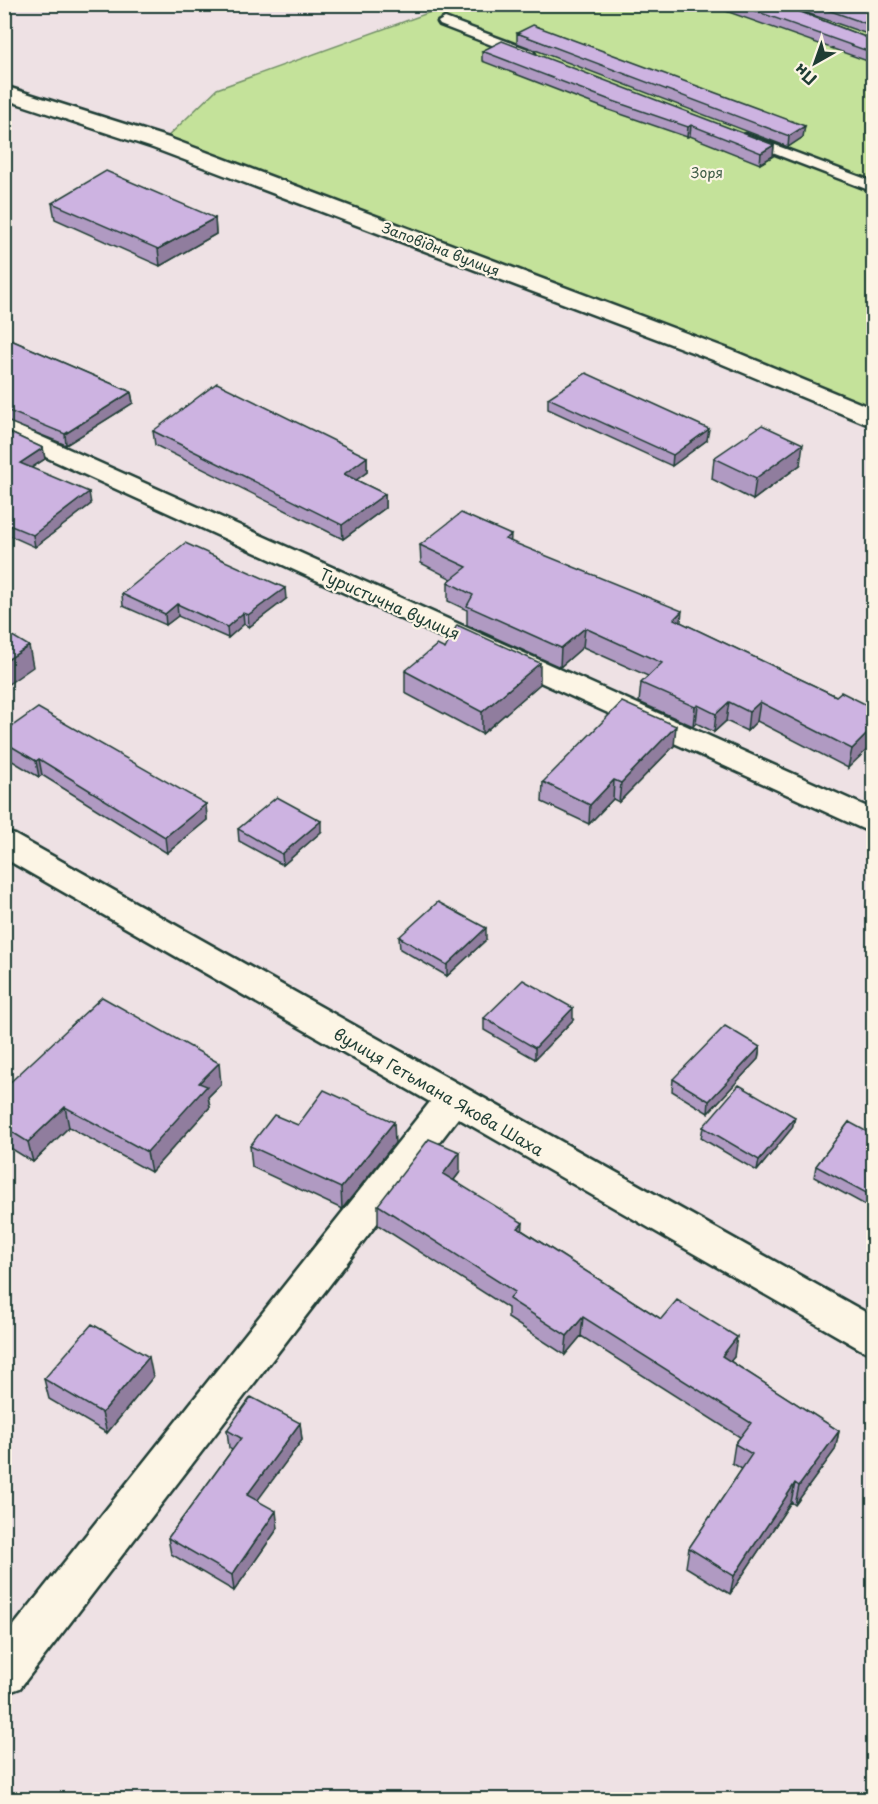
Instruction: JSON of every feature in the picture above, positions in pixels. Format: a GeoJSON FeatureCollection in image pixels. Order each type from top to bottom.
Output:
{"type":"FeatureCollection","features":[{"type":"Feature","properties":{"kind":"street","name":"Заповідна вулиця"},"geometry":{"type":"LineString","coordinates":[[9,97],[160,143],[722,355],[873,419]]}},
{"type":"Feature","properties":{"kind":"street","name":"Туристична вулиця"},"geometry":{"type":"LineString","coordinates":[[4,428],[873,823]]}},
{"type":"Feature","properties":{"kind":"street","name":"вулиця Гетьмана Якова Шаха"},"geometry":{"type":"LineString","coordinates":[[4,843],[873,1337]]}},
{"type":"Feature","properties":{"kind":"street"},"geometry":{"type":"LineString","coordinates":[[4,1673],[453,1099]]}},
{"type":"Feature","properties":{"kind":"lane"},"geometry":{"type":"LineString","coordinates":[[445,21],[544,60]]}},
{"type":"Feature","properties":{"kind":"lane"},"geometry":{"type":"LineString","coordinates":[[730,132],[873,188]]}},
{"type":"Feature","properties":{"kind":"green space","name":"Зоря"},"geometry":{"type":"Polygon","coordinates":[[[450,5],[873,5],[873,419],[161,143],[217,89],[450,5]]]}},
{"type":"Feature","properties":{"kind":"building"},"geometry":{"type":"Polygon","coordinates":[[[736,4],[780,4],[873,40],[873,53],[736,4]]]}},
{"type":"Feature","properties":{"kind":"building"},"geometry":{"type":"Polygon","coordinates":[[[811,4],[873,4],[873,26],[811,4]]]}},
{"type":"Feature","properties":{"kind":"building"},"geometry":{"type":"Polygon","coordinates":[[[533,25],[805,126],[789,136],[517,33],[533,25]]]}},
{"type":"Feature","properties":{"kind":"building"},"geometry":{"type":"Polygon","coordinates":[[[502,41],[774,145],[761,153],[691,125],[688,127],[610,100],[482,51],[502,41]]]}},
{"type":"Feature","properties":{"kind":"building"},"geometry":{"type":"Polygon","coordinates":[[[106,171],[215,218],[158,249],[52,203],[106,171]]]}},
{"type":"Feature","properties":{"kind":"building"},"geometry":{"type":"Polygon","coordinates":[[[4,337],[131,392],[65,434],[4,409],[4,337]]]}},
{"type":"Feature","properties":{"kind":"building"},"geometry":{"type":"Polygon","coordinates":[[[586,373],[709,429],[673,455],[548,398],[586,373]]]}},
{"type":"Feature","properties":{"kind":"building"},"geometry":{"type":"Polygon","coordinates":[[[217,383],[367,457],[344,474],[385,494],[342,525],[153,431],[217,383]]]}},
{"type":"Feature","properties":{"kind":"building"},"geometry":{"type":"Polygon","coordinates":[[[762,425],[803,444],[756,478],[714,458],[762,425]]]}},
{"type":"Feature","properties":{"kind":"building"},"geometry":{"type":"Polygon","coordinates":[[[4,430],[43,448],[20,463],[89,492],[33,535],[4,523],[4,501],[6,500],[4,499],[4,430]]]}},
{"type":"Feature","properties":{"kind":"building"},"geometry":{"type":"Polygon","coordinates":[[[461,513],[511,535],[505,539],[682,611],[674,619],[836,696],[841,692],[873,708],[873,728],[852,749],[760,702],[749,712],[729,702],[716,714],[641,683],[662,663],[585,628],[561,648],[467,606],[473,595],[448,582],[467,567],[420,545],[461,513]]]}},
{"type":"Feature","properties":{"kind":"building"},"geometry":{"type":"Polygon","coordinates":[[[185,543],[285,588],[248,615],[243,613],[227,627],[177,604],[165,614],[122,594],[185,543]]]}},
{"type":"Feature","properties":{"kind":"building"},"geometry":{"type":"Polygon","coordinates":[[[457,625],[540,663],[482,712],[405,671],[437,645],[445,649],[457,625]]]}},
{"type":"Feature","properties":{"kind":"building"},"geometry":{"type":"Polygon","coordinates":[[[4,631],[29,646],[4,662],[4,631]]]}},
{"type":"Feature","properties":{"kind":"building"},"geometry":{"type":"Polygon","coordinates":[[[622,702],[676,726],[621,783],[614,780],[590,805],[543,782],[622,702]]]}},
{"type":"Feature","properties":{"kind":"building"},"geometry":{"type":"Polygon","coordinates":[[[38,708],[206,804],[165,837],[39,759],[36,761],[4,742],[4,732],[38,708]]]}},
{"type":"Feature","properties":{"kind":"building"},"geometry":{"type":"Polygon","coordinates":[[[277,797],[321,821],[282,854],[238,829],[277,797]]]}},
{"type":"Feature","properties":{"kind":"building"},"geometry":{"type":"Polygon","coordinates":[[[438,902],[486,928],[447,965],[399,937],[438,902]]]}},
{"type":"Feature","properties":{"kind":"building"},"geometry":{"type":"Polygon","coordinates":[[[523,980],[573,1008],[535,1048],[484,1018],[523,980]]]}},
{"type":"Feature","properties":{"kind":"building"},"geometry":{"type":"Polygon","coordinates":[[[102,997],[219,1063],[199,1083],[207,1086],[147,1152],[65,1107],[28,1142],[4,1127],[4,1088],[102,997]]]}},
{"type":"Feature","properties":{"kind":"building"},"geometry":{"type":"Polygon","coordinates":[[[725,1026],[760,1047],[709,1101],[673,1079],[725,1026]]]}},
{"type":"Feature","properties":{"kind":"building"},"geometry":{"type":"Polygon","coordinates":[[[739,1085],[795,1117],[759,1160],[703,1127],[739,1085]]]}},
{"type":"Feature","properties":{"kind":"building"},"geometry":{"type":"Polygon","coordinates":[[[324,1090],[394,1122],[341,1188],[250,1146],[274,1115],[298,1125],[324,1090]]]}},
{"type":"Feature","properties":{"kind":"building"},"geometry":{"type":"Polygon","coordinates":[[[849,1122],[873,1135],[872,1196],[816,1166],[849,1122]]]}},
{"type":"Feature","properties":{"kind":"building"},"geometry":{"type":"Polygon","coordinates":[[[429,1139],[460,1152],[443,1174],[523,1223],[518,1228],[661,1319],[677,1300],[737,1337],[722,1356],[839,1431],[799,1486],[795,1483],[734,1576],[689,1548],[752,1454],[735,1444],[751,1423],[583,1317],[567,1336],[509,1299],[515,1292],[378,1205],[429,1139]]]}},
{"type":"Feature","properties":{"kind":"building"},"geometry":{"type":"Polygon","coordinates":[[[92,1324],[149,1357],[102,1413],[44,1379],[92,1324]]]}},
{"type":"Feature","properties":{"kind":"building"},"geometry":{"type":"Polygon","coordinates":[[[251,1397],[300,1423],[247,1495],[276,1511],[232,1575],[168,1538],[241,1438],[227,1430],[251,1397]]]}}]}
